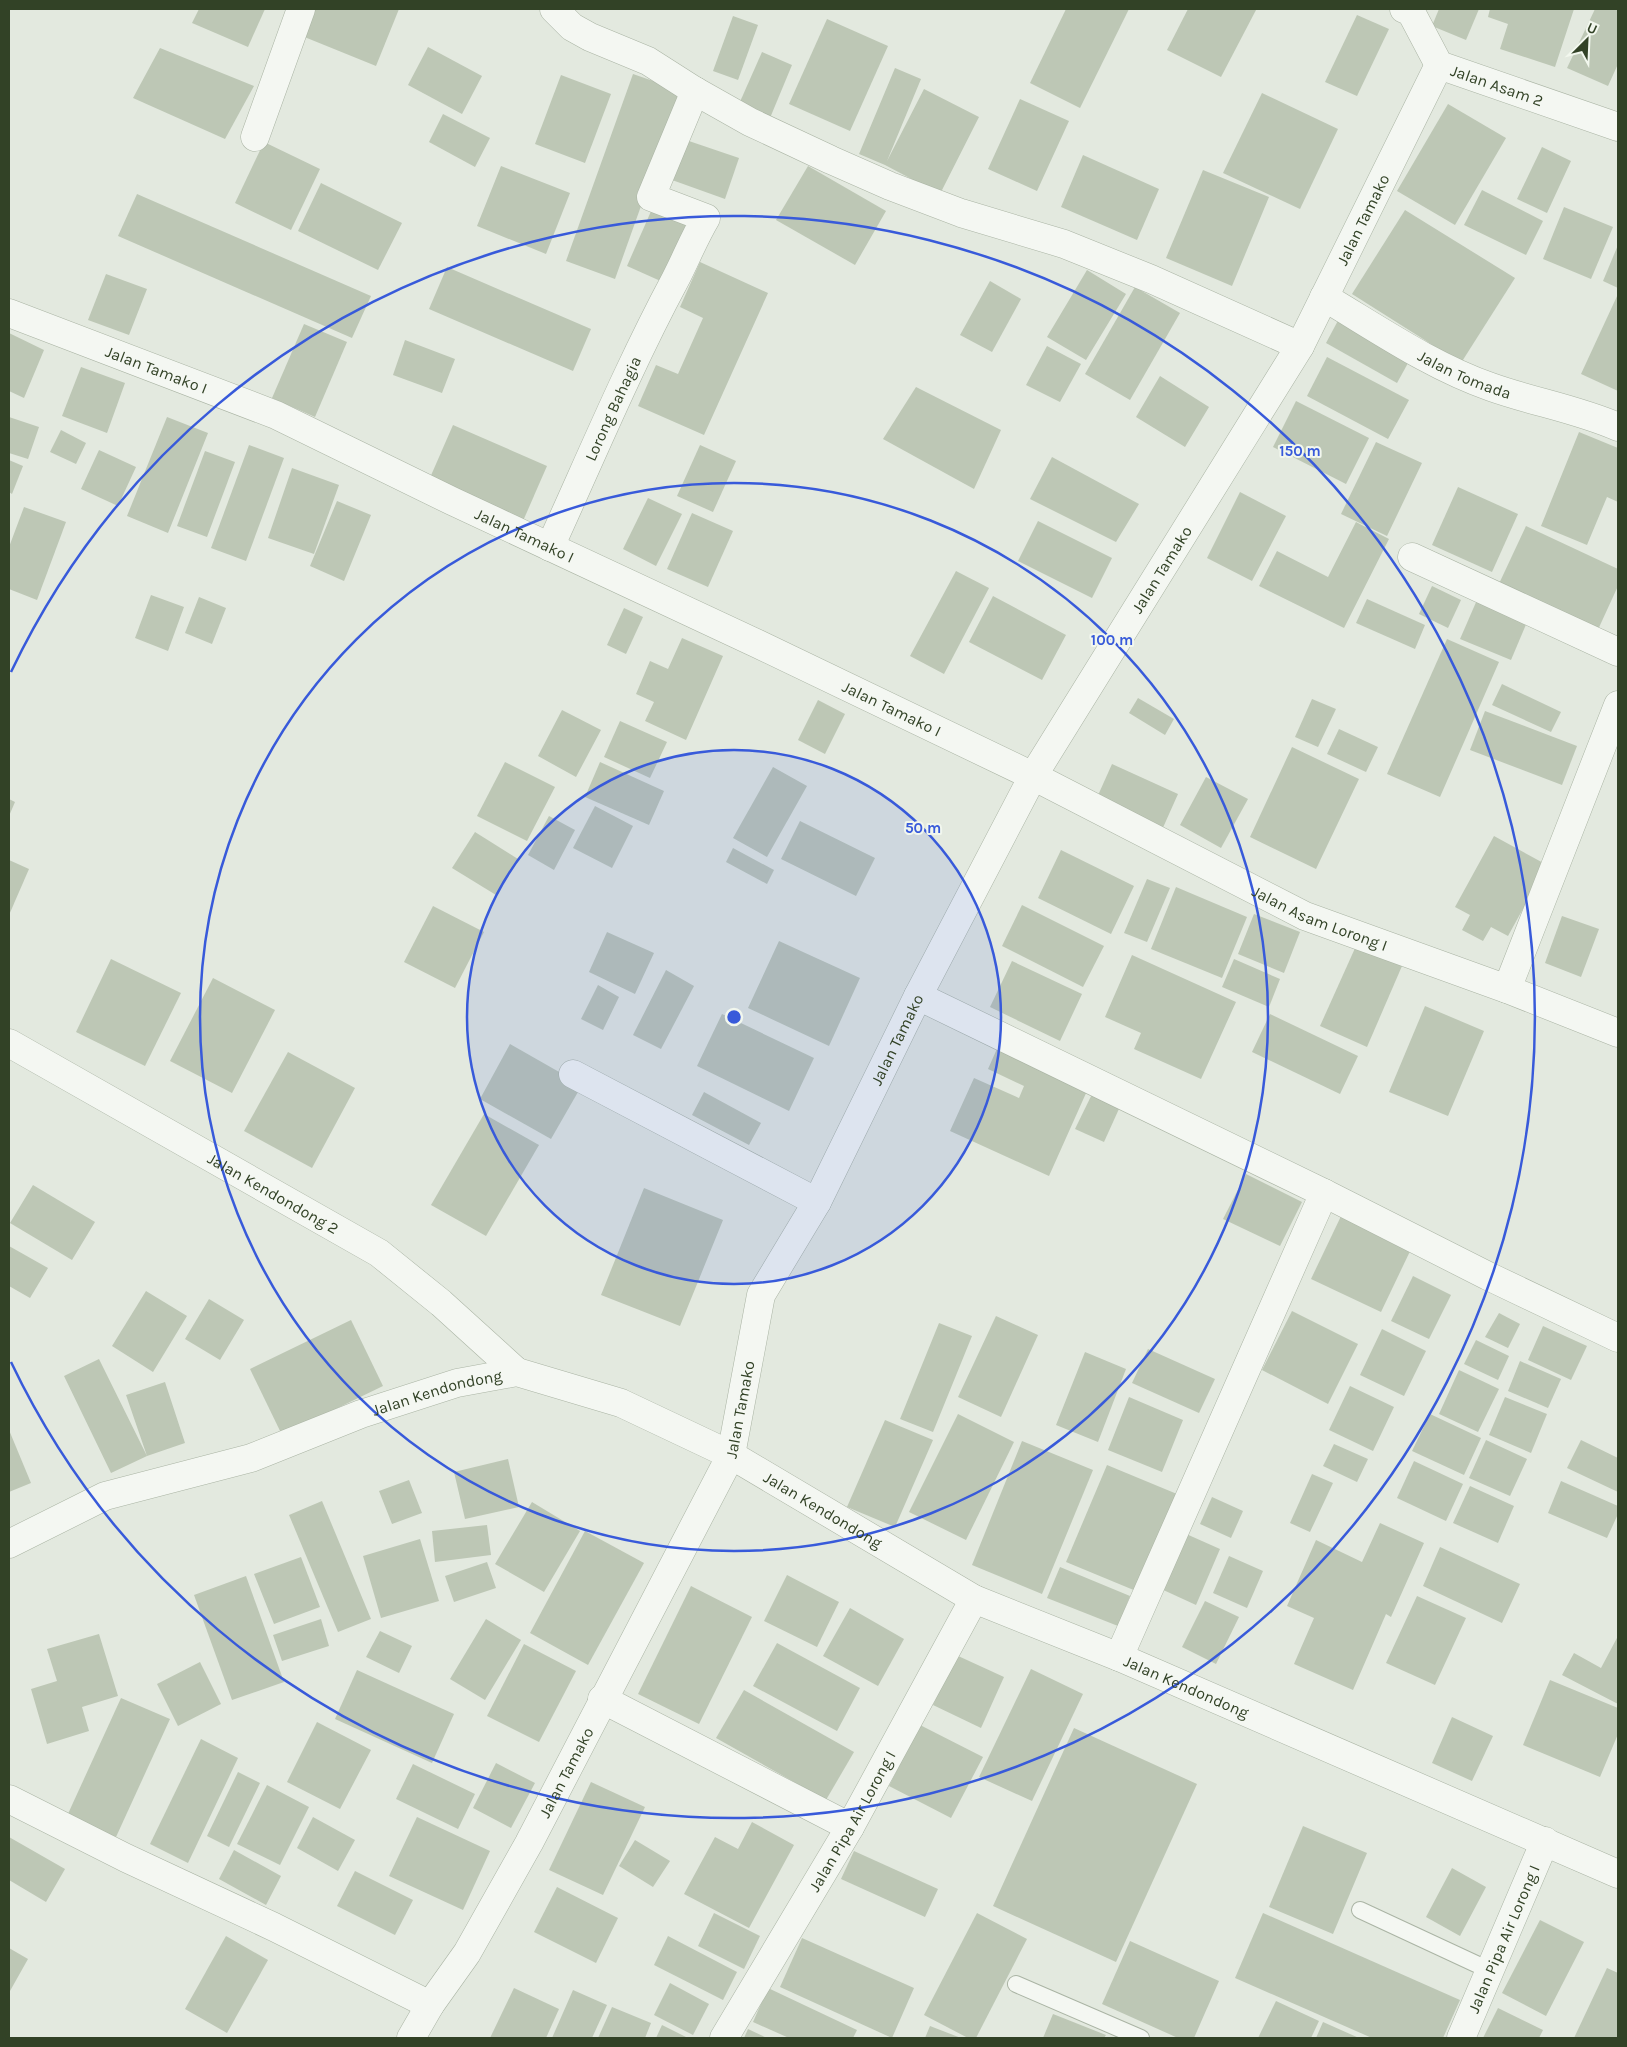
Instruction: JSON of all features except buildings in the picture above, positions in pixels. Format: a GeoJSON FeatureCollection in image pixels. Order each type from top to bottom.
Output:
{"type":"FeatureCollection","features":[{"type":"Feature","properties":{"kind":"street"},"geometry":{"type":"LineString","coordinates":[[255,137],[301,9]]}},
{"type":"Feature","properties":{"kind":"street"},"geometry":{"type":"LineString","coordinates":[[554,9],[572,27],[590,37],[648,61],[695,91],[750,122],[890,186],[961,214],[1064,244],[1151,279],[1300,346]]}},
{"type":"Feature","properties":{"kind":"street","name":"Jalan Asam 2"},"geometry":{"type":"LineString","coordinates":[[1409,10],[1439,65],[1618,127]]}},
{"type":"Feature","properties":{"kind":"street","name":"Jalan Tamako"},"geometry":{"type":"LineString","coordinates":[[412,2038],[430,2005],[467,1953],[529,1843],[602,1699],[731,1454],[761,1295],[816,1202],[918,996],[1034,776],[1300,346],[1439,65]]}},
{"type":"Feature","properties":{"kind":"street","name":"Lorong Bahagia"},"geometry":{"type":"LineString","coordinates":[[550,547],[655,317],[680,271],[696,234],[706,218],[650,198],[695,91]]}},
{"type":"Feature","properties":{"kind":"street","name":"Jalan Tomada"},"geometry":{"type":"LineString","coordinates":[[1324,297],[1443,367],[1491,387],[1598,418],[1618,427]]}},
{"type":"Feature","properties":{"kind":"street","name":"Jalan Tamako I"},"geometry":{"type":"LineString","coordinates":[[9,313],[276,415],[1034,776]]}},
{"type":"Feature","properties":{"kind":"street"},"geometry":{"type":"LineString","coordinates":[[1412,557],[1618,652]]}},
{"type":"Feature","properties":{"kind":"street"},"geometry":{"type":"LineString","coordinates":[[1507,990],[1618,705]]}},
{"type":"Feature","properties":{"kind":"street","name":"Jalan Asam Lorong I"},"geometry":{"type":"LineString","coordinates":[[1034,776],[1306,916],[1618,1033]]}},
{"type":"Feature","properties":{"kind":"street"},"geometry":{"type":"LineString","coordinates":[[918,996],[1618,1338]]}},
{"type":"Feature","properties":{"kind":"street","name":"Jalan Kendondong 2"},"geometry":{"type":"LineString","coordinates":[[9,1043],[379,1253],[441,1303],[517,1372]]}},
{"type":"Feature","properties":{"kind":"street"},"geometry":{"type":"LineString","coordinates":[[572,1074],[816,1202]]}},
{"type":"Feature","properties":{"kind":"street"},"geometry":{"type":"LineString","coordinates":[[1119,1657],[1324,1193]]}},
{"type":"Feature","properties":{"kind":"street","name":"Jalan Kendondong"},"geometry":{"type":"LineString","coordinates":[[9,1544],[106,1496],[251,1458],[361,1414],[457,1383],[517,1372],[621,1403],[731,1454],[974,1599],[1119,1657],[1618,1874]]}},
{"type":"Feature","properties":{"kind":"street","name":"Jalan Pipa Air Lorong I"},"geometry":{"type":"LineString","coordinates":[[724,2038],[850,1827],[974,1599]]}},
{"type":"Feature","properties":{"kind":"street"},"geometry":{"type":"LineString","coordinates":[[602,1699],[850,1827]]}},
{"type":"Feature","properties":{"kind":"street"},"geometry":{"type":"LineString","coordinates":[[9,1799],[126,1858],[274,1927],[430,2005]]}},
{"type":"Feature","properties":{"kind":"street","name":"Jalan Pipa Air Lorong I"},"geometry":{"type":"LineString","coordinates":[[1461,2038],[1545,1841]]}},
{"type":"Feature","properties":{"kind":"lane"},"geometry":{"type":"LineString","coordinates":[[1360,1910],[1489,1970]]}},
{"type":"Feature","properties":{"kind":"lane"},"geometry":{"type":"LineString","coordinates":[[1016,1984],[1141,2038]]}}]}
